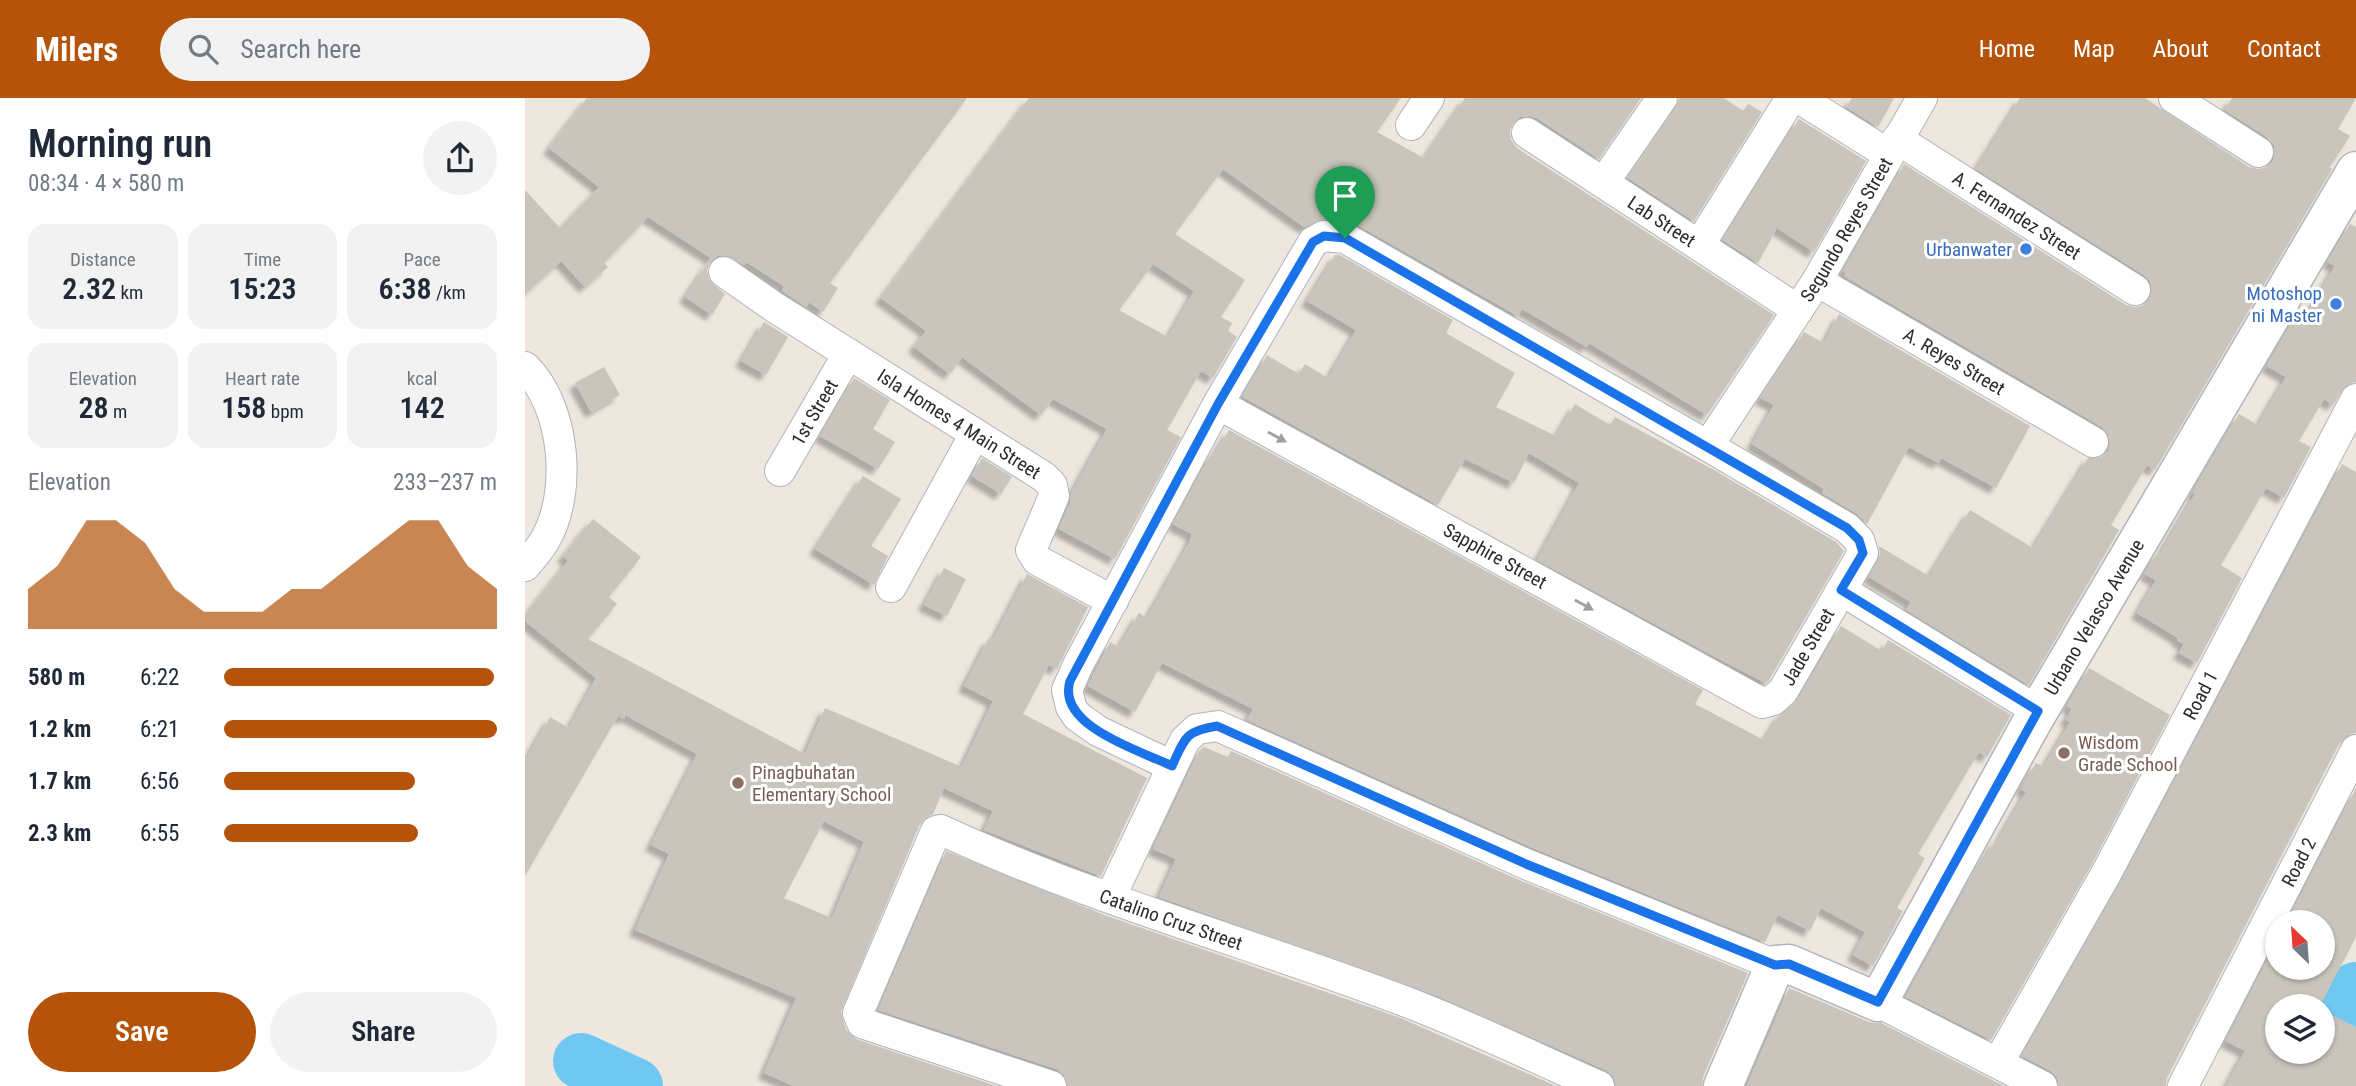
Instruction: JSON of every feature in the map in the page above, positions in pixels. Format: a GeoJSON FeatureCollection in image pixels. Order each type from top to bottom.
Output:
{"type":"FeatureCollection","features":[{"type":"Feature","properties":{"kind":"main road","name":"Urbano Velasco Avenue"},"geometry":{"type":"LineString","coordinates":[[1878,1002],[2038,711],[2356,171]]}},
{"type":"Feature","properties":{"kind":"main road"},"geometry":{"type":"LineString","coordinates":[[1723,1086],[1775,965],[1789,964],[1878,1002]]}},
{"type":"Feature","properties":{"kind":"street"},"geometry":{"type":"LineString","coordinates":[[1411,125],[1429,98]]}},
{"type":"Feature","properties":{"kind":"street"},"geometry":{"type":"LineString","coordinates":[[1604,182],[1662,98]]}},
{"type":"Feature","properties":{"kind":"street"},"geometry":{"type":"LineString","coordinates":[[1700,244],[1791,98]]}},
{"type":"Feature","properties":{"kind":"street","name":"A. Fernandez Street"},"geometry":{"type":"LineString","coordinates":[[1799,98],[1893,147],[2135,290]]}},
{"type":"Feature","properties":{"kind":"street","name":"Segundo Reyes Street"},"geometry":{"type":"LineString","coordinates":[[1708,446],[1817,281],[1922,98]]}},
{"type":"Feature","properties":{"kind":"street"},"geometry":{"type":"LineString","coordinates":[[2174,98],[2257,152]]}},
{"type":"Feature","properties":{"kind":"street","name":"Lab Street"},"geometry":{"type":"LineString","coordinates":[[1527,133],[1798,310]]}},
{"type":"Feature","properties":{"kind":"street"},"geometry":{"type":"LineString","coordinates":[[1172,766],[1098,731],[1077,716],[1067,690],[1218,404],[1313,242],[1324,236],[1345,238],[1708,446]]}},
{"type":"Feature","properties":{"kind":"street","name":"Isla Homes 4 Main Street"},"geometry":{"type":"LineString","coordinates":[[724,272],[848,354],[1044,477],[1052,485],[1054,496],[1031,550],[1035,557],[1113,601]]}},
{"type":"Feature","properties":{"kind":"street","name":"A. Reyes Street"},"geometry":{"type":"LineString","coordinates":[[1817,281],[2093,442]]}},
{"type":"Feature","properties":{"kind":"street","name":"1st Street"},"geometry":{"type":"LineString","coordinates":[[779,471],[848,354]]}},
{"type":"Feature","properties":{"kind":"street"},"geometry":{"type":"LineString","coordinates":[[525,366],[546,397],[557,426],[562,457],[561,488],[555,514],[546,540],[525,566]]}},
{"type":"Feature","properties":{"kind":"street","name":"Road 1"},"geometry":{"type":"LineString","coordinates":[[1998,1063],[2107,872],[2356,399]]}},
{"type":"Feature","properties":{"kind":"street","name":"Sapphire Street"},"geometry":{"type":"LineString","coordinates":[[1218,404],[1762,703],[1773,700]]}},
{"type":"Feature","properties":{"kind":"street"},"geometry":{"type":"LineString","coordinates":[[891,587],[975,434]]}},
{"type":"Feature","properties":{"kind":"street","name":"Jade Street"},"geometry":{"type":"LineString","coordinates":[[1708,446],[1847,528],[1859,540],[1863,553],[1783,691],[1773,700]]}},
{"type":"Feature","properties":{"kind":"street","name":"Jade Street"},"geometry":{"type":"LineString","coordinates":[[1841,590],[2038,711]]}},
{"type":"Feature","properties":{"kind":"street"},"geometry":{"type":"LineString","coordinates":[[1110,898],[1185,740],[1197,729],[1217,726],[1526,864],[1775,965]]}},
{"type":"Feature","properties":{"kind":"street","name":"Road 2"},"geometry":{"type":"LineString","coordinates":[[2183,1086],[2356,750]]}},
{"type":"Feature","properties":{"kind":"street","name":"Catalino Cruz Street"},"geometry":{"type":"LineString","coordinates":[[1051,1086],[862,1023],[858,1013],[936,831],[941,830],[1110,898],[1406,1002],[1599,1086]]}},
{"type":"Feature","properties":{"kind":"street"},"geometry":{"type":"LineString","coordinates":[[1878,1002],[2042,1086]]}},
{"type":"Feature","properties":{"kind":"building"},"geometry":{"type":"Polygon","coordinates":[[[587,98],[967,98],[830,283],[838,288],[823,312],[809,302],[806,307],[782,291],[784,286],[746,262],[744,265],[725,255],[710,261],[707,270],[709,280],[725,294],[712,315],[685,297],[711,258],[648,217],[604,263],[608,267],[585,287],[561,261],[525,294],[525,190],[560,228],[599,187],[549,148],[587,98]]]}},
{"type":"Feature","properties":{"kind":"building"},"geometry":{"type":"Polygon","coordinates":[[[1029,98],[1401,98],[1377,132],[1424,158],[1465,98],[1641,98],[1599,159],[1537,118],[1529,116],[1520,117],[1513,123],[1511,140],[1517,148],[1774,315],[1707,415],[1589,343],[1587,347],[1522,309],[1518,316],[1354,223],[1325,219],[1304,227],[1223,169],[1175,234],[1245,280],[1221,317],[1232,323],[1228,331],[1237,337],[1213,378],[1201,371],[1167,430],[1181,437],[1115,559],[1059,529],[1071,494],[1107,429],[1053,399],[1041,415],[962,357],[950,374],[914,347],[926,331],[881,298],[1029,98]],[[1153,264],[1119,310],[1168,337],[1194,291],[1153,264]]]}},
{"type":"Feature","properties":{"kind":"building"},"geometry":{"type":"Polygon","coordinates":[[[1679,98],[1724,98],[1743,111],[1748,104],[1762,112],[1694,221],[1628,178],[1676,108],[1679,98]]]}},
{"type":"Feature","properties":{"kind":"building"},"geometry":{"type":"Polygon","coordinates":[[[1852,98],[1894,98],[1878,127],[1846,107],[1852,98]]]}},
{"type":"Feature","properties":{"kind":"building"},"geometry":{"type":"Polygon","coordinates":[[[2020,98],[2145,98],[2249,167],[2258,169],[2267,167],[2273,161],[2274,145],[2267,137],[2225,110],[2232,98],[2356,98],[2338,129],[2350,136],[2330,167],[2332,169],[2155,470],[2147,465],[2111,525],[2119,530],[2029,685],[1906,610],[1911,602],[1869,577],[1880,556],[1879,546],[1929,576],[1970,510],[2033,548],[2088,458],[2101,457],[2108,451],[2108,434],[2102,427],[1844,276],[1846,273],[1843,271],[1904,164],[2126,305],[2142,306],[2149,300],[2152,290],[2150,281],[2144,275],[1976,169],[2020,98]]]}},
{"type":"Feature","properties":{"kind":"building"},"geometry":{"type":"Polygon","coordinates":[[[1799,119],[1866,161],[1814,252],[1777,228],[1758,263],[1723,240],[1799,119]]]}},
{"type":"Feature","properties":{"kind":"building"},"geometry":{"type":"Polygon","coordinates":[[[2350,224],[2356,227],[2356,382],[2346,385],[2333,405],[2324,399],[2299,441],[2311,447],[2284,498],[2266,488],[2221,565],[2242,578],[2197,663],[2179,653],[2184,644],[2177,640],[2178,638],[2137,613],[2156,580],[2145,574],[2157,553],[2160,554],[2239,414],[2258,425],[2286,377],[2267,366],[2300,309],[2308,313],[2335,266],[2328,262],[2350,224]]]}},
{"type":"Feature","properties":{"kind":"building"},"geometry":{"type":"Polygon","coordinates":[[[1335,255],[1340,255],[1453,320],[1446,333],[1515,373],[1496,407],[1556,436],[1575,404],[1610,425],[1615,417],[1714,470],[1836,542],[1844,551],[1769,680],[1766,683],[1719,659],[1537,560],[1579,483],[1529,453],[1514,483],[1465,459],[1438,505],[1243,397],[1267,355],[1299,374],[1305,364],[1328,378],[1356,330],[1307,301],[1335,255]]]}},
{"type":"Feature","properties":{"kind":"building"},"geometry":{"type":"Polygon","coordinates":[[[1839,314],[2030,426],[1996,488],[1941,458],[1939,463],[1909,447],[1867,524],[1856,513],[1822,493],[1824,489],[1752,444],[1774,405],[1760,398],[1804,332],[1824,343],[1839,314]]]}},
{"type":"Feature","properties":{"kind":"building"},"geometry":{"type":"Polygon","coordinates":[[[764,322],[788,337],[766,375],[741,361],[764,322]]]}},
{"type":"Feature","properties":{"kind":"building"},"geometry":{"type":"Polygon","coordinates":[[[604,367],[620,395],[591,412],[575,383],[604,367]]]}},
{"type":"Feature","properties":{"kind":"building"},"geometry":{"type":"Polygon","coordinates":[[[854,378],[890,400],[873,429],[895,442],[878,469],[820,436],[854,378]]]}},
{"type":"Feature","properties":{"kind":"building"},"geometry":{"type":"Polygon","coordinates":[[[1229,430],[1703,690],[1695,704],[1764,740],[1779,716],[1798,700],[1841,626],[1882,651],[1888,640],[2011,715],[1987,757],[1979,752],[1918,854],[1925,858],[1897,908],[1903,911],[1873,966],[1853,955],[1865,932],[1821,908],[1810,931],[1778,915],[1765,942],[1533,848],[1247,720],[1253,709],[1162,663],[1135,712],[1088,686],[1110,642],[1119,647],[1139,613],[1147,618],[1189,543],[1192,534],[1173,524],[1211,454],[1214,455],[1229,430]]]}},
{"type":"Feature","properties":{"kind":"building"},"geometry":{"type":"Polygon","coordinates":[[[982,458],[1012,477],[1001,494],[972,476],[982,458]]]}},
{"type":"Feature","properties":{"kind":"building"},"geometry":{"type":"Polygon","coordinates":[[[2342,464],[2356,472],[2356,733],[2347,735],[2340,742],[2167,1078],[2166,1086],[2059,1086],[2057,1077],[2051,1071],[2022,1056],[2122,880],[2342,464]]]}},
{"type":"Feature","properties":{"kind":"building"},"geometry":{"type":"Polygon","coordinates":[[[863,476],[901,499],[871,546],[888,556],[874,585],[815,549],[863,476]]]}},
{"type":"Feature","properties":{"kind":"building"},"geometry":{"type":"Polygon","coordinates":[[[593,519],[641,557],[609,597],[617,604],[588,639],[805,754],[825,708],[962,767],[993,701],[964,686],[989,638],[993,640],[1027,574],[1088,607],[1057,669],[1049,665],[1023,714],[1147,778],[1101,876],[984,830],[993,811],[944,788],[933,814],[920,824],[841,1012],[846,1030],[856,1039],[996,1086],[794,1086],[764,1073],[796,998],[635,930],[669,854],[651,845],[697,754],[625,715],[624,719],[618,716],[525,876],[525,761],[550,717],[569,728],[596,678],[525,621],[525,615],[568,561],[563,556],[593,519]],[[824,821],[784,898],[832,918],[864,842],[824,821]]]}},
{"type":"Feature","properties":{"kind":"building"},"geometry":{"type":"Polygon","coordinates":[[[944,568],[966,579],[947,616],[924,605],[944,568]]]}},
{"type":"Feature","properties":{"kind":"building"},"geometry":{"type":"Polygon","coordinates":[[[2089,668],[2170,715],[2092,864],[1991,1040],[1906,997],[1962,896],[2026,792],[2021,789],[2036,763],[2044,767],[2070,722],[2066,719],[2072,709],[2067,706],[2089,668]]]}},
{"type":"Feature","properties":{"kind":"building"},"geometry":{"type":"Polygon","coordinates":[[[1204,747],[1228,757],[1231,751],[1519,880],[1748,973],[1703,1077],[1702,1086],[1616,1086],[1613,1076],[1606,1070],[1435,995],[1159,897],[1176,859],[1153,849],[1199,751],[1204,747]]]}},
{"type":"Feature","properties":{"kind":"building"},"geometry":{"type":"Polygon","coordinates":[[[2356,788],[2356,937],[2335,977],[2335,910],[2293,910],[2356,788]]]}},
{"type":"Feature","properties":{"kind":"building"},"geometry":{"type":"Polygon","coordinates":[[[946,851],[1107,916],[1398,1017],[1556,1086],[1068,1086],[1064,1075],[1057,1069],[878,1010],[946,851]]]}},
{"type":"Feature","properties":{"kind":"building"},"geometry":{"type":"Polygon","coordinates":[[[2265,965],[2265,980],[2334,980],[2326,994],[2265,994],[2265,1064],[2335,1064],[2335,1016],[2356,1027],[2356,1086],[2226,1086],[2245,1051],[2226,1041],[2265,965]]]}},
{"type":"Feature","properties":{"kind":"building"},"geometry":{"type":"Polygon","coordinates":[[[1789,988],[1869,1022],[1881,1023],[2004,1086],[1747,1086],[1789,988]]]}},
{"type":"Feature","properties":{"kind":"waterway"},"geometry":{"type":"LineString","coordinates":[[2335,1027],[2356,990]]}},
{"type":"Feature","properties":{"kind":"waterway"},"geometry":{"type":"LineString","coordinates":[[581,1061],[635,1086]]}},
{"type":"Feature","properties":{"kind":"place","name":"Urbanwater"},"geometry":{"type":"Point","coordinates":[2026,249]}},
{"type":"Feature","properties":{"kind":"place","name":"Motoshop ni Master"},"geometry":{"type":"Point","coordinates":[2336,304]}},
{"type":"Feature","properties":{"kind":"place","name":"Wisdom Grade School"},"geometry":{"type":"Point","coordinates":[2064,753]}},
{"type":"Feature","properties":{"kind":"place","name":"Pinagbuhatan Elementary School"},"geometry":{"type":"Point","coordinates":[738,783]}},
{"type":"Feature","properties":{"kind":"route"},"geometry":{"type":"LineString","coordinates":[[1324,236],[1345,238],[1847,528],[1859,540],[1863,553],[1841,590],[2038,711],[1878,1002],[1789,964],[1775,965],[1526,864],[1217,726],[1197,729],[1185,740],[1172,766],[1098,731],[1077,716],[1067,690],[1070,681],[1218,404],[1313,242],[1324,236]]}}]}
